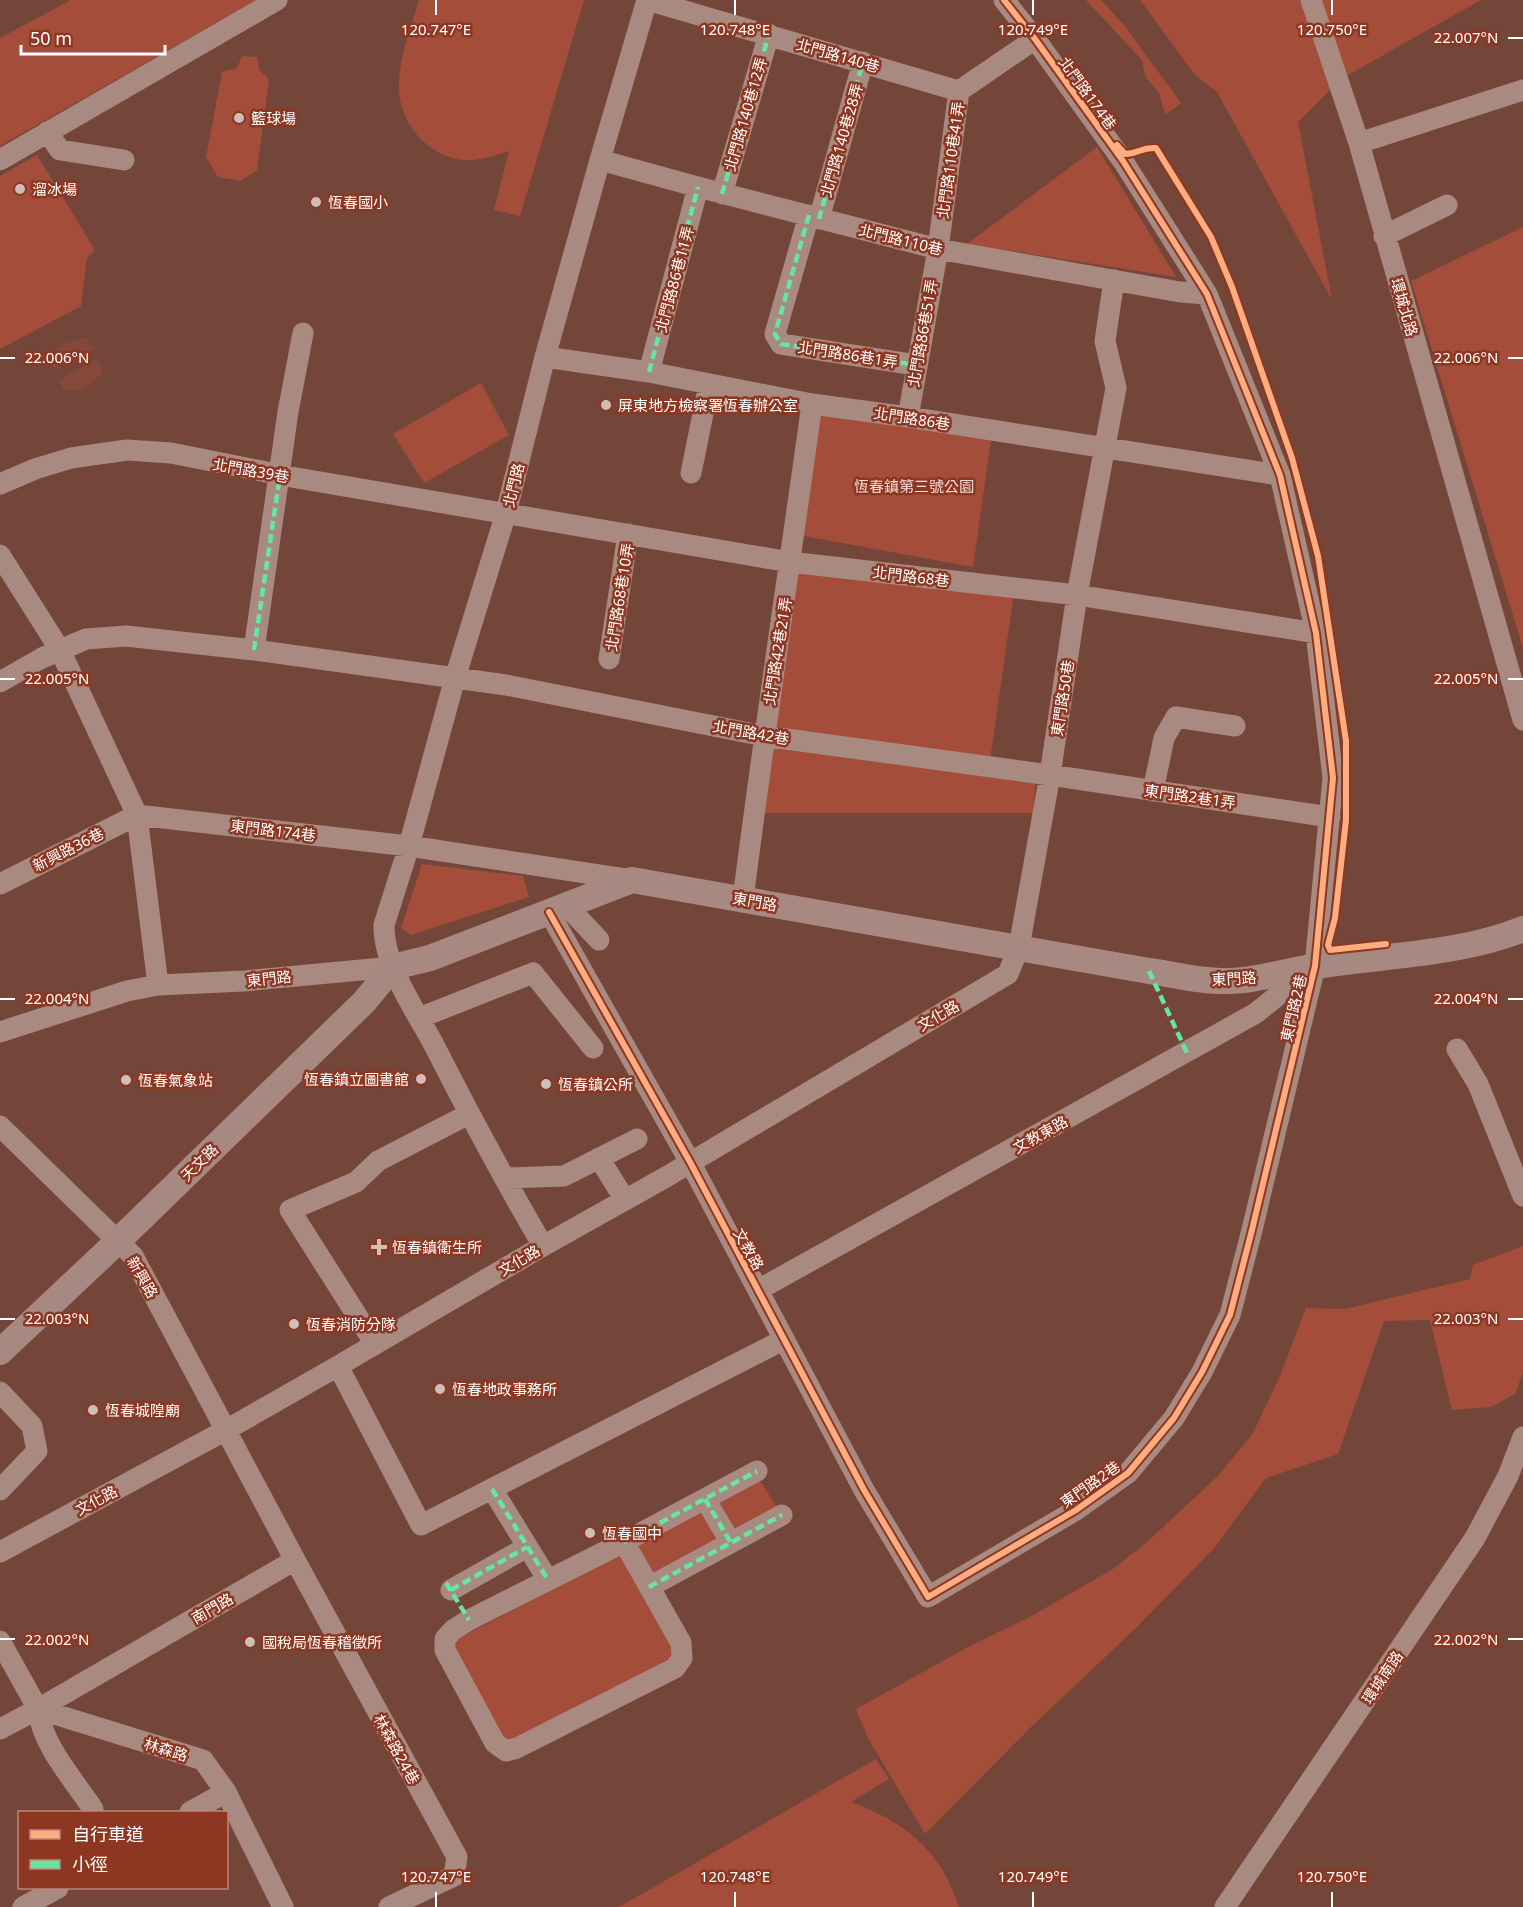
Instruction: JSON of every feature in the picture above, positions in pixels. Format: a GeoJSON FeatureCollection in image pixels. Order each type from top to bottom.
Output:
{"type":"FeatureCollection","features":[{"type":"Feature","properties":{"kind":"main road","name":"東門路"},"geometry":{"type":"LineString","coordinates":[[393,967],[430,958],[632,880],[1221,981],[1470,944],[1498,939],[1523,929]]}},
{"type":"Feature","properties":{"kind":"main road","name":"天文路"},"geometry":{"type":"LineString","coordinates":[[0,1352],[117,1242],[364,1002],[393,967]]}},
{"type":"Feature","properties":{"kind":"street"},"geometry":{"type":"LineString","coordinates":[[0,160],[277,0]]}},
{"type":"Feature","properties":{"kind":"street","name":"北門路140巷"},"geometry":{"type":"LineString","coordinates":[[647,0],[959,91]]}},
{"type":"Feature","properties":{"kind":"street","name":"北門路"},"geometry":{"type":"LineString","coordinates":[[543,1246],[469,1114],[393,967],[384,938],[384,926],[409,846],[455,678],[506,513],[545,357],[647,0]]}},
{"type":"Feature","properties":{"kind":"street","name":"北門路174巷"},"geometry":{"type":"LineString","coordinates":[[1004,0],[1123,161],[1207,294]]}},
{"type":"Feature","properties":{"kind":"street","name":"環城北路"},"geometry":{"type":"LineString","coordinates":[[1311,0],[1359,143],[1523,720]]}},
{"type":"Feature","properties":{"kind":"street","name":"北門路140巷12弄"},"geometry":{"type":"LineString","coordinates":[[722,194],[769,34]]}},
{"type":"Feature","properties":{"kind":"street","name":"北門路110巷41弄"},"geometry":{"type":"LineString","coordinates":[[938,249],[959,91],[1035,39]]}},
{"type":"Feature","properties":{"kind":"street","name":"北門路140巷28弄"},"geometry":{"type":"LineString","coordinates":[[781,344],[775,334],[863,62]]}},
{"type":"Feature","properties":{"kind":"street"},"geometry":{"type":"LineString","coordinates":[[1359,143],[1520,96]]}},
{"type":"Feature","properties":{"kind":"street"},"geometry":{"type":"LineString","coordinates":[[47,132],[60,150],[124,160]]}},
{"type":"Feature","properties":{"kind":"street","name":"北門路110巷"},"geometry":{"type":"LineString","coordinates":[[600,160],[722,194],[938,249],[1180,292],[1207,294]]}},
{"type":"Feature","properties":{"kind":"street","name":"北門路86巷11弄"},"geometry":{"type":"LineString","coordinates":[[650,372],[698,187]]}},
{"type":"Feature","properties":{"kind":"street"},"geometry":{"type":"LineString","coordinates":[[1384,236],[1447,206]]}},
{"type":"Feature","properties":{"kind":"street","name":"北門路86巷51弄"},"geometry":{"type":"LineString","coordinates":[[908,417],[938,249]]}},
{"type":"Feature","properties":{"kind":"street","name":"東門路50巷"},"geometry":{"type":"LineString","coordinates":[[1019,947],[1050,775],[1077,595],[1116,388],[1105,341],[1114,280]]}},
{"type":"Feature","properties":{"kind":"street","name":"東門路2巷"},"geometry":{"type":"LineString","coordinates":[[928,1597],[1076,1510],[1128,1473],[1151,1448],[1180,1408],[1202,1372],[1230,1315],[1315,966],[1332,778],[1316,633],[1280,476],[1207,294]]}},
{"type":"Feature","properties":{"kind":"street"},"geometry":{"type":"LineString","coordinates":[[254,650],[288,412],[303,333]]}},
{"type":"Feature","properties":{"kind":"street","name":"北門路86巷1弄"},"geometry":{"type":"LineString","coordinates":[[781,344],[916,365]]}},
{"type":"Feature","properties":{"kind":"street","name":"北門路86巷"},"geometry":{"type":"LineString","coordinates":[[545,357],[650,372],[812,404],[1280,476]]}},
{"type":"Feature","properties":{"kind":"street"},"geometry":{"type":"LineString","coordinates":[[691,473],[710,384]]}},
{"type":"Feature","properties":{"kind":"street","name":"北門路42巷21弄"},"geometry":{"type":"LineString","coordinates":[[743,899],[812,404]]}},
{"type":"Feature","properties":{"kind":"street","name":"北門路39巷"},"geometry":{"type":"LineString","coordinates":[[0,484],[35,469],[71,458],[127,450],[171,453],[280,475],[506,513]]}},
{"type":"Feature","properties":{"kind":"street","name":"北門路68巷"},"geometry":{"type":"LineString","coordinates":[[506,513],[790,562],[1077,595],[1316,633]]}},
{"type":"Feature","properties":{"kind":"street","name":"北門路68巷10弄"},"geometry":{"type":"LineString","coordinates":[[609,659],[628,534]]}},
{"type":"Feature","properties":{"kind":"street"},"geometry":{"type":"LineString","coordinates":[[0,555],[60,650],[137,815],[158,985]]}},
{"type":"Feature","properties":{"kind":"street"},"geometry":{"type":"LineString","coordinates":[[0,682],[86,639],[126,636],[254,650],[455,678]]}},
{"type":"Feature","properties":{"kind":"street","name":"北門路42巷"},"geometry":{"type":"LineString","coordinates":[[455,678],[506,685],[764,736],[1050,775]]}},
{"type":"Feature","properties":{"kind":"street"},"geometry":{"type":"LineString","coordinates":[[1153,791],[1164,738],[1176,717],[1235,726]]}},
{"type":"Feature","properties":{"kind":"street","name":"東門路2巷1弄"},"geometry":{"type":"LineString","coordinates":[[1050,775],[1330,817]]}},
{"type":"Feature","properties":{"kind":"street","name":"東門路174巷"},"geometry":{"type":"LineString","coordinates":[[137,815],[409,846],[632,880]]}},
{"type":"Feature","properties":{"kind":"street","name":"新興路36巷"},"geometry":{"type":"LineString","coordinates":[[0,884],[137,815]]}},
{"type":"Feature","properties":{"kind":"street"},"geometry":{"type":"LineString","coordinates":[[558,909],[599,940]]}},
{"type":"Feature","properties":{"kind":"street","name":"文教路"},"geometry":{"type":"LineString","coordinates":[[558,909],[783,1340],[864,1490],[928,1597]]}},
{"type":"Feature","properties":{"kind":"street","name":"文化路"},"geometry":{"type":"LineString","coordinates":[[0,1552],[226,1430],[338,1366],[1008,974],[1019,947]]}},
{"type":"Feature","properties":{"kind":"street","name":"文教東路"},"geometry":{"type":"LineString","coordinates":[[758,1290],[1256,1013],[1315,966]]}},
{"type":"Feature","properties":{"kind":"street","name":"東門路"},"geometry":{"type":"LineString","coordinates":[[0,1032],[127,991],[158,985],[234,982],[393,967]]}},
{"type":"Feature","properties":{"kind":"street"},"geometry":{"type":"LineString","coordinates":[[420,1018],[533,974],[593,1048]]}},
{"type":"Feature","properties":{"kind":"street"},"geometry":{"type":"LineString","coordinates":[[1457,1049],[1478,1084],[1523,1197]]}},
{"type":"Feature","properties":{"kind":"street"},"geometry":{"type":"LineString","coordinates":[[375,1344],[291,1210],[357,1182],[378,1161],[469,1114]]}},
{"type":"Feature","properties":{"kind":"street","name":"新興路"},"geometry":{"type":"LineString","coordinates":[[0,1126],[133,1256],[226,1430]]}},
{"type":"Feature","properties":{"kind":"street"},"geometry":{"type":"LineString","coordinates":[[505,1178],[564,1176],[637,1139]]}},
{"type":"Feature","properties":{"kind":"street"},"geometry":{"type":"LineString","coordinates":[[599,1158],[625,1200]]}},
{"type":"Feature","properties":{"kind":"street"},"geometry":{"type":"LineString","coordinates":[[338,1366],[421,1525],[783,1340]]}},
{"type":"Feature","properties":{"kind":"street"},"geometry":{"type":"LineString","coordinates":[[0,1392],[32,1426],[37,1451],[0,1490]]}},
{"type":"Feature","properties":{"kind":"street"},"geometry":{"type":"LineString","coordinates":[[226,1430],[295,1560]]}},
{"type":"Feature","properties":{"kind":"street","name":"環城南路"},"geometry":{"type":"LineString","coordinates":[[1225,1907],[1475,1538],[1508,1476],[1523,1437]]}},
{"type":"Feature","properties":{"kind":"street"},"geometry":{"type":"LineString","coordinates":[[624,1542],[681,1643],[682,1658],[675,1668],[517,1748],[506,1751],[495,1743],[446,1650],[445,1639],[453,1630],[757,1471]]}},
{"type":"Feature","properties":{"kind":"street"},"geometry":{"type":"LineString","coordinates":[[492,1489],[548,1580]]}},
{"type":"Feature","properties":{"kind":"street"},"geometry":{"type":"LineString","coordinates":[[705,1499],[731,1543]]}},
{"type":"Feature","properties":{"kind":"street"},"geometry":{"type":"LineString","coordinates":[[650,1587],[782,1515]]}},
{"type":"Feature","properties":{"kind":"street"},"geometry":{"type":"LineString","coordinates":[[469,1620],[448,1586],[527,1547]]}},
{"type":"Feature","properties":{"kind":"street","name":"南門路"},"geometry":{"type":"LineString","coordinates":[[0,1729],[295,1560]]}},
{"type":"Feature","properties":{"kind":"street","name":"林森路24巷"},"geometry":{"type":"LineString","coordinates":[[295,1560],[457,1857],[454,1876],[389,1907]]}},
{"type":"Feature","properties":{"kind":"street"},"geometry":{"type":"LineString","coordinates":[[0,1641],[38,1708],[44,1736],[93,1809]]}},
{"type":"Feature","properties":{"kind":"street","name":"林森路"},"geometry":{"type":"LineString","coordinates":[[38,1708],[203,1760],[226,1792],[283,1907]]}},
{"type":"Feature","properties":{"kind":"street"},"geometry":{"type":"LineString","coordinates":[[192,1811],[226,1792]]}},
{"type":"Feature","properties":{"kind":"street"},"geometry":{"type":"LineString","coordinates":[[23,1907],[54,1889]]}},
{"type":"Feature","properties":{"kind":"green space"},"geometry":{"type":"Polygon","coordinates":[[[71,0],[256,0],[0,146],[0,38],[71,0]]]}},
{"type":"Feature","properties":{"kind":"green space"},"geometry":{"type":"Polygon","coordinates":[[[419,0],[584,0],[520,216],[494,210],[509,151],[476,160],[451,157],[427,145],[409,124],[400,99],[399,86],[401,64],[419,0]]]}},
{"type":"Feature","properties":{"kind":"green space"},"geometry":{"type":"Polygon","coordinates":[[[1086,0],[1101,0],[1124,25],[1181,103],[1165,115],[1159,93],[1145,76],[1142,60],[1086,0]]]}},
{"type":"Feature","properties":{"kind":"green space"},"geometry":{"type":"Polygon","coordinates":[[[1140,0],[1481,0],[1341,79],[1298,122],[1332,300],[1217,92],[1195,75],[1140,0]]]}},
{"type":"Feature","properties":{"kind":"green space","name":"籃球場"},"geometry":{"type":"Polygon","coordinates":[[[242,56],[257,57],[259,70],[269,79],[257,170],[240,181],[218,177],[206,157],[222,72],[237,68],[242,56]]]}},
{"type":"Feature","properties":{"kind":"green space"},"geometry":{"type":"Polygon","coordinates":[[[1097,147],[1176,277],[967,244],[1097,147]]]}},
{"type":"Feature","properties":{"kind":"green space"},"geometry":{"type":"Polygon","coordinates":[[[37,155],[95,250],[87,258],[81,306],[0,349],[0,176],[37,155]]]}},
{"type":"Feature","properties":{"kind":"green space"},"geometry":{"type":"Polygon","coordinates":[[[1523,227],[1523,648],[1411,281],[1523,227]]]}},
{"type":"Feature","properties":{"kind":"green space"},"geometry":{"type":"Polygon","coordinates":[[[481,383],[509,435],[424,483],[393,434],[481,383]]]}},
{"type":"Feature","properties":{"kind":"green space","name":"恆春鎮第三號公園"},"geometry":{"type":"Polygon","coordinates":[[[820,402],[993,426],[973,567],[804,536],[820,402]]]}},
{"type":"Feature","properties":{"kind":"green space"},"geometry":{"type":"Polygon","coordinates":[[[801,554],[1014,592],[990,760],[1037,771],[1033,813],[761,813],[801,554]]]}},
{"type":"Feature","properties":{"kind":"green space"},"geometry":{"type":"Polygon","coordinates":[[[422,864],[523,876],[529,897],[411,935],[401,928],[422,864]]]}},
{"type":"Feature","properties":{"kind":"green space"},"geometry":{"type":"Polygon","coordinates":[[[1523,1246],[1523,1373],[1515,1394],[1491,1407],[1452,1410],[1430,1320],[1384,1321],[1338,1454],[1266,1478],[1215,1547],[1137,1627],[1031,1727],[925,1834],[868,1738],[856,1709],[968,1647],[1028,1618],[1113,1569],[1147,1542],[1218,1476],[1253,1433],[1280,1376],[1306,1308],[1345,1309],[1470,1279],[1473,1265],[1523,1246]]]}},
{"type":"Feature","properties":{"kind":"green space"},"geometry":{"type":"Polygon","coordinates":[[[758,1477],[779,1511],[732,1535],[713,1501],[758,1477]]]}},
{"type":"Feature","properties":{"kind":"green space"},"geometry":{"type":"Polygon","coordinates":[[[702,1507],[721,1540],[654,1577],[636,1544],[702,1507]]]}},
{"type":"Feature","properties":{"kind":"green space"},"geometry":{"type":"Polygon","coordinates":[[[623,1555],[673,1646],[672,1660],[505,1743],[454,1645],[458,1639],[615,1557],[623,1555]]]}},
{"type":"Feature","properties":{"kind":"green space"},"geometry":{"type":"Polygon","coordinates":[[[876,1759],[889,1779],[851,1802],[888,1819],[918,1841],[942,1869],[959,1907],[619,1907],[876,1759]]]}},
{"type":"Feature","properties":{"kind":"shaded area"},"geometry":{"type":"Polygon","coordinates":[[[87,338],[93,350],[55,369],[49,359],[57,350],[70,342],[87,338]]]}},
{"type":"Feature","properties":{"kind":"shaded area"},"geometry":{"type":"Polygon","coordinates":[[[96,359],[103,371],[99,376],[87,386],[65,391],[59,380],[96,359]]]}},
{"type":"Feature","properties":{"kind":"marked path"},"geometry":{"type":"LineString","coordinates":[[722,194],[769,34]]}},
{"type":"Feature","properties":{"kind":"marked path"},"geometry":{"type":"LineString","coordinates":[[819,219],[863,62]]}},
{"type":"Feature","properties":{"kind":"marked path"},"geometry":{"type":"LineString","coordinates":[[649,372],[698,187]]}},
{"type":"Feature","properties":{"kind":"marked path"},"geometry":{"type":"LineString","coordinates":[[809,215],[775,334],[781,344],[916,365]]}},
{"type":"Feature","properties":{"kind":"marked path"},"geometry":{"type":"LineString","coordinates":[[254,650],[280,475]]}},
{"type":"Feature","properties":{"kind":"marked path"},"geometry":{"type":"LineString","coordinates":[[1149,971],[1187,1053]]}},
{"type":"Feature","properties":{"kind":"marked path"},"geometry":{"type":"LineString","coordinates":[[624,1542],[757,1471]]}},
{"type":"Feature","properties":{"kind":"marked path"},"geometry":{"type":"LineString","coordinates":[[492,1489],[548,1580]]}},
{"type":"Feature","properties":{"kind":"marked path"},"geometry":{"type":"LineString","coordinates":[[705,1499],[731,1543]]}},
{"type":"Feature","properties":{"kind":"marked path"},"geometry":{"type":"LineString","coordinates":[[649,1587],[782,1515]]}},
{"type":"Feature","properties":{"kind":"marked path"},"geometry":{"type":"LineString","coordinates":[[451,1590],[527,1547]]}},
{"type":"Feature","properties":{"kind":"marked path"},"geometry":{"type":"LineString","coordinates":[[446,1583],[469,1620]]}},
{"type":"Feature","properties":{"kind":"cycle path"},"geometry":{"type":"LineString","coordinates":[[549,912],[690,1162],[864,1490],[928,1597],[1076,1510],[1128,1473],[1174,1418],[1202,1372],[1230,1315],[1315,966],[1333,778],[1316,633],[1280,475],[1207,294],[1123,161],[1004,0]]}},
{"type":"Feature","properties":{"kind":"cycle path"},"geometry":{"type":"LineString","coordinates":[[1117,145],[1125,154],[1156,148],[1211,237],[1232,287],[1292,458],[1318,556],[1346,741],[1346,820],[1335,918],[1328,945],[1330,950],[1386,944]]}},
{"type":"Feature","properties":{"kind":"place","name":"籃球場"},"geometry":{"type":"Point","coordinates":[239,118]}},
{"type":"Feature","properties":{"kind":"place","name":"溜冰場"},"geometry":{"type":"Point","coordinates":[20,189]}},
{"type":"Feature","properties":{"kind":"place","name":"恆春國小"},"geometry":{"type":"Point","coordinates":[316,202]}},
{"type":"Feature","properties":{"kind":"place","name":"屏東地方檢察署恆春辦公室"},"geometry":{"type":"Point","coordinates":[606,405]}},
{"type":"Feature","properties":{"kind":"place","name":"恆春鎮立圖書館"},"geometry":{"type":"Point","coordinates":[421,1079]}},
{"type":"Feature","properties":{"kind":"place","name":"恆春氣象站"},"geometry":{"type":"Point","coordinates":[126,1080]}},
{"type":"Feature","properties":{"kind":"place","name":"恆春鎮公所"},"geometry":{"type":"Point","coordinates":[546,1084]}},
{"type":"Feature","properties":{"kind":"place","name":"恆春鎮衛生所"},"geometry":{"type":"Point","coordinates":[379,1247]}},
{"type":"Feature","properties":{"kind":"place","name":"恆春消防分隊"},"geometry":{"type":"Point","coordinates":[294,1324]}},
{"type":"Feature","properties":{"kind":"place","name":"恆春地政事務所"},"geometry":{"type":"Point","coordinates":[440,1389]}},
{"type":"Feature","properties":{"kind":"place","name":"恆春城隍廟"},"geometry":{"type":"Point","coordinates":[93,1410]}},
{"type":"Feature","properties":{"kind":"place","name":"恆春國中"},"geometry":{"type":"Point","coordinates":[590,1533]}},
{"type":"Feature","properties":{"kind":"place","name":"國稅局恆春稽徵所"},"geometry":{"type":"Point","coordinates":[250,1642]}}]}
